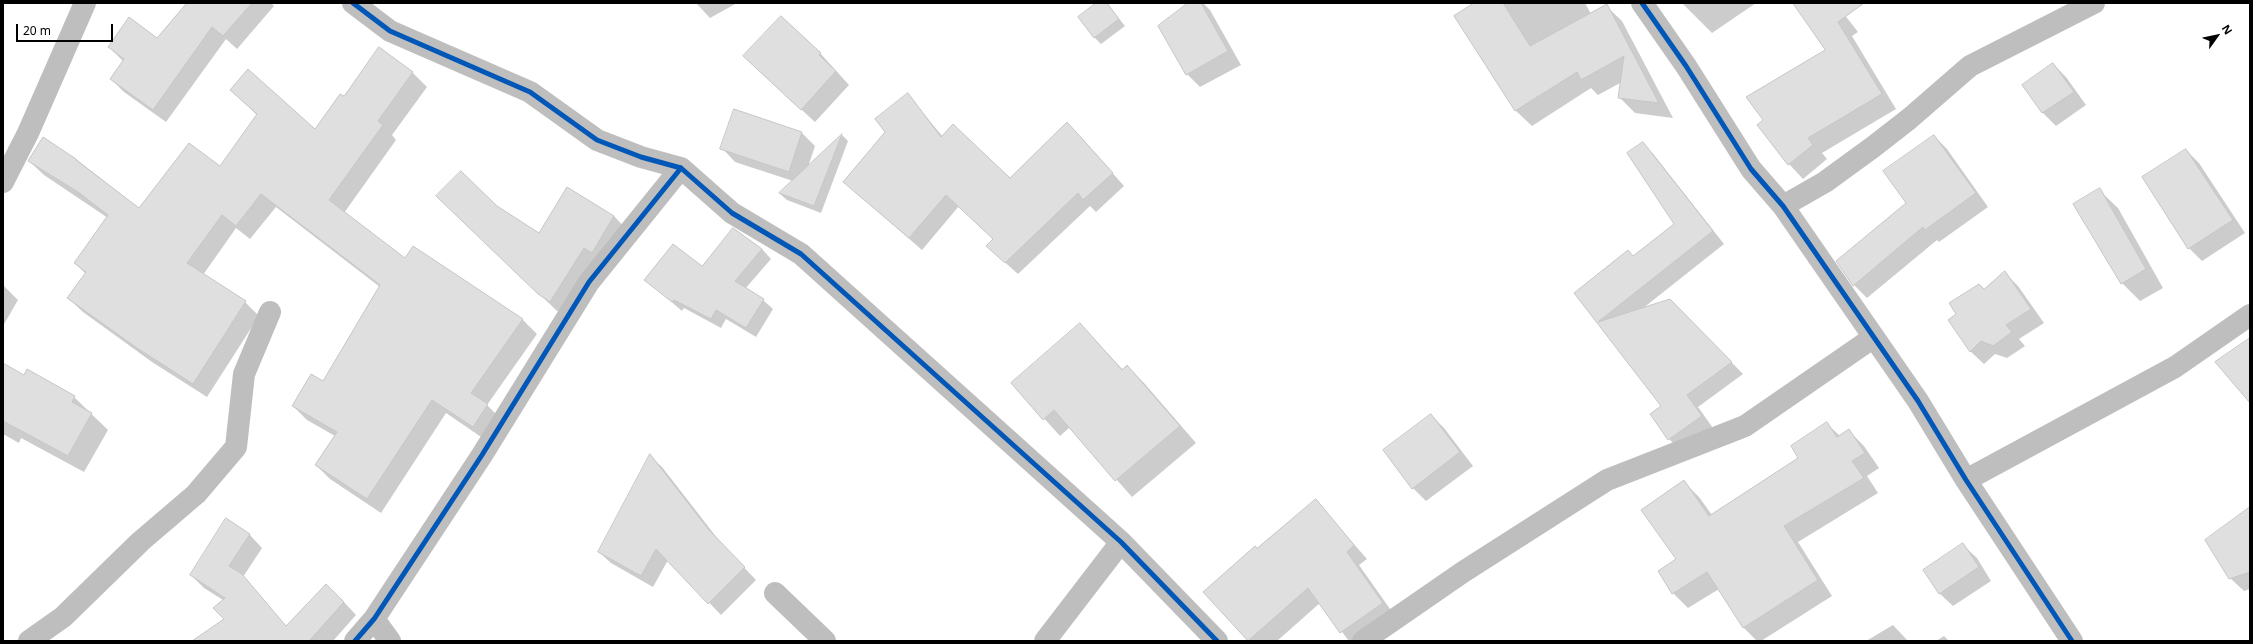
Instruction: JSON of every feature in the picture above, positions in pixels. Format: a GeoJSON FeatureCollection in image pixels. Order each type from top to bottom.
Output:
{"type":"FeatureCollection","features":[{"type":"Feature","properties":{"kind":"street"},"geometry":{"type":"LineString","coordinates":[[3,182],[28,132],[85,3]]}},
{"type":"Feature","properties":{"kind":"street"},"geometry":{"type":"LineString","coordinates":[[352,3],[390,31],[530,92],[597,140],[641,157],[682,168],[732,213],[801,254],[1121,542],[1217,641]]}},
{"type":"Feature","properties":{"kind":"street"},"geometry":{"type":"LineString","coordinates":[[1642,3],[1686,66],[1751,169],[1783,206],[1918,401],[1966,480],[2072,641]]}},
{"type":"Feature","properties":{"kind":"street"},"geometry":{"type":"LineString","coordinates":[[1783,206],[1825,182],[1873,148],[1909,120],[1970,66],[2094,3]]}},
{"type":"Feature","properties":{"kind":"street"},"geometry":{"type":"LineString","coordinates":[[354,641],[374,619],[482,455],[589,282],[682,168]]}},
{"type":"Feature","properties":{"kind":"street"},"geometry":{"type":"LineString","coordinates":[[29,641],[63,617],[141,541],[196,494],[236,447],[244,374],[270,312]]}},
{"type":"Feature","properties":{"kind":"street"},"geometry":{"type":"LineString","coordinates":[[1966,480],[2175,367],[2250,315]]}},
{"type":"Feature","properties":{"kind":"street"},"geometry":{"type":"LineString","coordinates":[[1363,641],[1463,572],[1607,480],[1745,426],[1874,337]]}},
{"type":"Feature","properties":{"kind":"street"},"geometry":{"type":"LineString","coordinates":[[1045,641],[1121,542]]}},
{"type":"Feature","properties":{"kind":"street"},"geometry":{"type":"LineString","coordinates":[[775,593],[825,641]]}},
{"type":"Feature","properties":{"kind":"street"},"geometry":{"type":"LineString","coordinates":[[374,619],[390,641]]}},
{"type":"Feature","properties":{"kind":"building"},"geometry":{"type":"Polygon","coordinates":[[[184,3],[252,3],[223,36],[212,27],[153,110],[110,79],[124,59],[108,47],[129,17],[157,38],[186,4],[184,3]]]}},
{"type":"Feature","properties":{"kind":"building"},"geometry":{"type":"Polygon","coordinates":[[[1096,3],[1107,3],[1119,19],[1094,38],[1078,17],[1096,3]]]}},
{"type":"Feature","properties":{"kind":"building"},"geometry":{"type":"Polygon","coordinates":[[[1188,3],[1201,3],[1228,51],[1186,75],[1158,26],[1188,3]]]}},
{"type":"Feature","properties":{"kind":"building"},"geometry":{"type":"Polygon","coordinates":[[[1474,3],[1503,3],[1530,46],[1607,4],[1659,103],[1618,98],[1624,56],[1581,80],[1577,72],[1515,111],[1454,16],[1474,3]]]}},
{"type":"Feature","properties":{"kind":"building"},"geometry":{"type":"Polygon","coordinates":[[[1793,3],[1864,3],[1838,22],[1882,94],[1808,138],[1813,145],[1788,165],[1757,125],[1763,120],[1746,97],[1825,50],[1793,3]]]}},
{"type":"Feature","properties":{"kind":"building"},"geometry":{"type":"Polygon","coordinates":[[[781,16],[821,53],[819,55],[836,71],[801,110],[743,56],[781,16]]]}},
{"type":"Feature","properties":{"kind":"building"},"geometry":{"type":"Polygon","coordinates":[[[379,47],[413,72],[378,121],[383,125],[329,200],[405,258],[413,246],[523,319],[471,393],[488,404],[473,427],[432,400],[367,499],[315,465],[337,432],[292,406],[311,374],[323,381],[380,285],[261,194],[236,226],[222,215],[187,263],[246,301],[193,384],[137,348],[67,298],[86,272],[74,263],[108,215],[78,192],[28,161],[43,137],[76,159],[139,208],[189,143],[220,166],[257,114],[230,90],[248,69],[315,129],[340,94],[344,96],[379,47]]]}},
{"type":"Feature","properties":{"kind":"building"},"geometry":{"type":"Polygon","coordinates":[[[2053,63],[2074,92],[2042,113],[2022,85],[2053,63]]]}},
{"type":"Feature","properties":{"kind":"building"},"geometry":{"type":"Polygon","coordinates":[[[908,93],[941,137],[953,124],[1010,178],[1067,122],[1113,173],[1083,200],[1078,193],[1005,263],[986,246],[993,239],[946,195],[909,238],[843,182],[885,132],[875,119],[908,93]]]}},
{"type":"Feature","properties":{"kind":"building"},"geometry":{"type":"Polygon","coordinates":[[[734,109],[802,132],[789,172],[720,149],[734,109]]]}},
{"type":"Feature","properties":{"kind":"building"},"geometry":{"type":"Polygon","coordinates":[[[842,134],[814,206],[779,193],[842,134]]]}},
{"type":"Feature","properties":{"kind":"building"},"geometry":{"type":"Polygon","coordinates":[[[1934,135],[1976,193],[1925,230],[1923,227],[1853,286],[1836,261],[1906,203],[1883,171],[1934,135]]]}},
{"type":"Feature","properties":{"kind":"building"},"geometry":{"type":"Polygon","coordinates":[[[1643,142],[1713,231],[1598,322],[1670,299],[1732,362],[1687,395],[1702,416],[1668,440],[1650,414],[1661,406],[1574,293],[1628,250],[1633,256],[1674,224],[1627,153],[1643,142]]]}},
{"type":"Feature","properties":{"kind":"building"},"geometry":{"type":"Polygon","coordinates":[[[2186,149],[2233,220],[2188,249],[2142,177],[2186,149]]]}},
{"type":"Feature","properties":{"kind":"building"},"geometry":{"type":"Polygon","coordinates":[[[461,171],[497,206],[539,233],[567,187],[614,216],[592,253],[584,248],[550,302],[538,294],[436,196],[461,171]]]}},
{"type":"Feature","properties":{"kind":"building"},"geometry":{"type":"Polygon","coordinates":[[[2100,188],[2146,269],[2121,284],[2073,204],[2100,188]]]}},
{"type":"Feature","properties":{"kind":"building"},"geometry":{"type":"Polygon","coordinates":[[[733,228],[762,249],[735,281],[764,299],[746,328],[716,310],[711,319],[674,300],[672,302],[644,280],[673,244],[702,266],[733,228]]]}},
{"type":"Feature","properties":{"kind":"building"},"geometry":{"type":"Polygon","coordinates":[[[2005,271],[2031,309],[2006,325],[2012,332],[1993,346],[1981,341],[1970,352],[1948,320],[1956,314],[1949,303],[1979,284],[1984,289],[2005,271]]]}},
{"type":"Feature","properties":{"kind":"building"},"geometry":{"type":"Polygon","coordinates":[[[1080,323],[1122,370],[1127,365],[1180,426],[1115,481],[1054,410],[1043,420],[1011,383],[1080,323]]]}},
{"type":"Feature","properties":{"kind":"building"},"geometry":{"type":"Polygon","coordinates":[[[2250,338],[2250,403],[2215,362],[2250,338]]]}},
{"type":"Feature","properties":{"kind":"building"},"geometry":{"type":"Polygon","coordinates":[[[3,363],[24,375],[27,369],[75,396],[72,402],[92,413],[68,456],[3,421],[3,363]]]}},
{"type":"Feature","properties":{"kind":"building"},"geometry":{"type":"Polygon","coordinates":[[[1431,414],[1460,452],[1412,489],[1383,450],[1431,414]]]}},
{"type":"Feature","properties":{"kind":"building"},"geometry":{"type":"Polygon","coordinates":[[[1827,422],[1837,437],[1849,429],[1865,453],[1852,461],[1864,478],[1784,526],[1818,580],[1743,628],[1707,572],[1672,594],[1658,571],[1676,559],[1641,510],[1684,480],[1709,516],[1798,458],[1791,446],[1827,422]]]}},
{"type":"Feature","properties":{"kind":"building"},"geometry":{"type":"Polygon","coordinates":[[[650,454],[709,530],[745,567],[708,604],[656,549],[641,576],[598,552],[650,454]]]}},
{"type":"Feature","properties":{"kind":"building"},"geometry":{"type":"Polygon","coordinates":[[[1316,499],[1354,545],[1347,552],[1383,603],[1340,633],[1308,588],[1248,641],[1203,592],[1255,546],[1257,548],[1316,499]]]}},
{"type":"Feature","properties":{"kind":"building"},"geometry":{"type":"Polygon","coordinates":[[[2250,507],[2250,572],[2229,579],[2205,540],[2250,507]]]}},
{"type":"Feature","properties":{"kind":"building"},"geometry":{"type":"Polygon","coordinates":[[[226,518],[250,534],[229,566],[242,574],[286,626],[326,584],[344,602],[309,641],[192,641],[224,619],[213,608],[225,598],[190,575],[226,518]]]}},
{"type":"Feature","properties":{"kind":"building"},"geometry":{"type":"Polygon","coordinates":[[[1963,543],[1979,567],[1939,594],[1923,570],[1963,543]]]}},
{"type":"Feature","properties":{"kind":"cycle path"},"geometry":{"type":"LineString","coordinates":[[353,3],[390,31],[530,92],[597,140],[641,157],[681,168],[589,282],[482,455],[374,619],[355,641]]}},
{"type":"Feature","properties":{"kind":"cycle path"},"geometry":{"type":"LineString","coordinates":[[1642,3],[1686,66],[1751,169],[1783,206],[1918,401],[1966,480],[2072,641]]}},
{"type":"Feature","properties":{"kind":"cycle path"},"geometry":{"type":"LineString","coordinates":[[681,168],[732,213],[801,254],[1121,542],[1217,641]]}}]}
